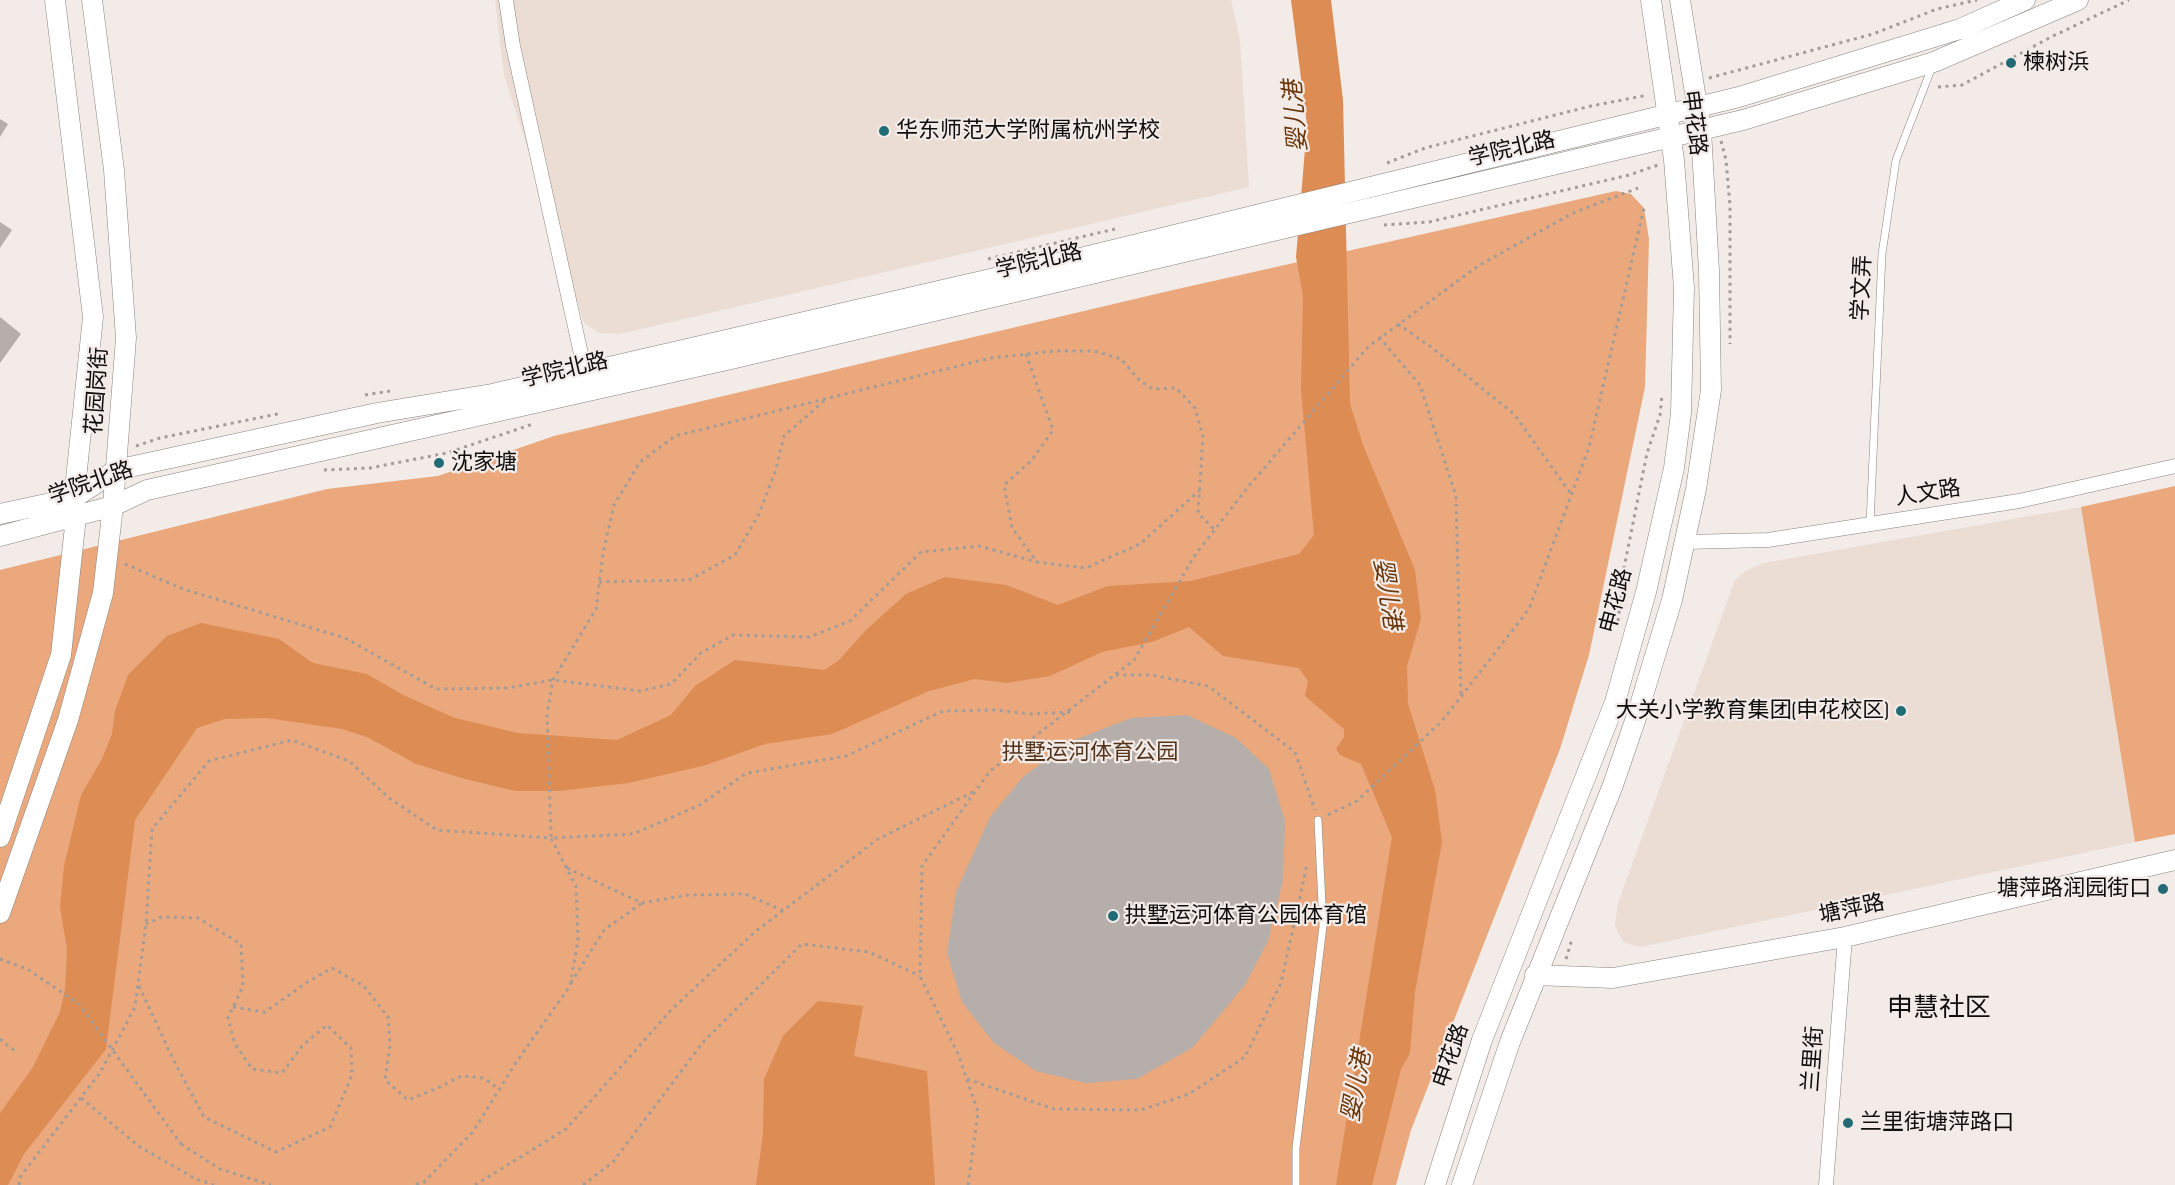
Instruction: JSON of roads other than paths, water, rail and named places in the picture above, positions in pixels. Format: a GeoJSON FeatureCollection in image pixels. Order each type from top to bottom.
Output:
{"type":"FeatureCollection","features":[{"type":"Feature","properties":{"kind":"main road","name":"花园岗街"},"geometry":{"type":"LineString","coordinates":[[0,837],[61,655],[93,317],[55,0]]}},
{"type":"Feature","properties":{"kind":"main road","name":"花园岗街"},"geometry":{"type":"LineString","coordinates":[[0,913],[68,720],[103,592],[113,506],[126,338],[114,170],[92,0]]}},
{"type":"Feature","properties":{"kind":"main road","name":"申花路"},"geometry":{"type":"LineString","coordinates":[[1435,1185],[1482,1040],[1615,702],[1646,592],[1668,491],[1681,413],[1684,355],[1680,223],[1668,114],[1651,0]]}},
{"type":"Feature","properties":{"kind":"main road","name":"申花路"},"geometry":{"type":"LineString","coordinates":[[1462,1185],[1535,975],[1613,785],[1672,600],[1685,542],[1711,390],[1709,271],[1701,130],[1680,0]]}},
{"type":"Feature","properties":{"kind":"main road","name":"学院北路"},"geometry":{"type":"LineString","coordinates":[[0,514],[113,506],[147,490],[742,356],[1284,217],[1400,182],[1697,105],[1738,97],[1960,29],[2025,0]]}},
{"type":"Feature","properties":{"kind":"main road","name":"学院北路"},"geometry":{"type":"LineString","coordinates":[[0,536],[75,507],[117,461],[492,394],[1060,263],[1284,217],[1358,210],[1671,138],[1934,62],[2078,0]]}},
{"type":"Feature","properties":{"kind":"main road","name":"塘萍路"},"geometry":{"type":"LineString","coordinates":[[1535,975],[1613,978],[1845,937],[2175,860]]}},
{"type":"Feature","properties":{"kind":"street"},"geometry":{"type":"LineString","coordinates":[[506,0],[513,46],[585,372]]}},
{"type":"Feature","properties":{"kind":"street","name":"人文路"},"geometry":{"type":"LineString","coordinates":[[1685,542],[1768,540],[2019,501],[2175,466]]}},
{"type":"Feature","properties":{"kind":"street","name":"兰里街"},"geometry":{"type":"LineString","coordinates":[[1826,1185],[1845,937]]}},
{"type":"Feature","properties":{"kind":"lane","name":"学文弄"},"geometry":{"type":"LineString","coordinates":[[1870,524],[1882,254],[1896,160],[1934,62]]}},
{"type":"Feature","properties":{"kind":"lane"},"geometry":{"type":"LineString","coordinates":[[1296,1185],[1296,1148],[1323,926],[1318,820]]}},
{"type":"Feature","properties":{"kind":"water","name":"婴儿港"},"geometry":{"type":"Polygon","coordinates":[[[1291,0],[1331,0],[1343,100],[1350,404],[1363,445],[1415,570],[1421,619],[1407,666],[1408,704],[1435,790],[1442,842],[1415,992],[1410,1053],[1401,1069],[1372,1185],[1336,1185],[1392,837],[1361,764],[1340,755],[1336,749],[1344,737],[1344,729],[1305,696],[1308,681],[1299,668],[1223,656],[1189,627],[1152,642],[1102,652],[1050,676],[1007,683],[975,679],[929,691],[832,734],[765,744],[706,765],[629,783],[559,791],[515,791],[465,779],[416,764],[367,737],[342,729],[267,718],[225,719],[197,728],[135,820],[106,1049],[24,1154],[8,1185],[0,1185],[0,1113],[33,1067],[60,1012],[65,989],[67,949],[60,907],[64,866],[81,795],[102,759],[112,734],[115,711],[128,675],[167,636],[201,623],[279,639],[313,663],[367,674],[403,695],[455,718],[518,733],[617,740],[671,715],[695,686],[735,660],[824,670],[838,661],[867,629],[906,594],[945,577],[1006,585],[1058,605],[1108,586],[1191,581],[1299,554],[1314,535],[1301,389],[1303,296],[1296,257],[1307,125],[1291,0]]]}},
{"type":"Feature","properties":{"kind":"water"},"geometry":{"type":"Polygon","coordinates":[[[818,1001],[863,1006],[854,1056],[927,1071],[935,1185],[756,1185],[763,1134],[764,1079],[783,1036],[818,1001]]]}},
{"type":"Feature","properties":{"kind":"place","name":"楝树浜"},"geometry":{"type":"Point","coordinates":[2011,63]}},
{"type":"Feature","properties":{"kind":"place","name":"华东师范大学附属杭州学校"},"geometry":{"type":"Point","coordinates":[884,131]}},
{"type":"Feature","properties":{"kind":"place","name":"沈家塘"},"geometry":{"type":"Point","coordinates":[439,463]}},
{"type":"Feature","properties":{"kind":"place","name":"大关小学教育集团(申花校区)"},"geometry":{"type":"Point","coordinates":[1901,711]}},
{"type":"Feature","properties":{"kind":"place","name":"塘萍路润园街口"},"geometry":{"type":"Point","coordinates":[2163,889]}},
{"type":"Feature","properties":{"kind":"place","name":"拱墅运河体育公园体育馆"},"geometry":{"type":"Point","coordinates":[1113,916]}},
{"type":"Feature","properties":{"kind":"place","name":"兰里街塘萍路口"},"geometry":{"type":"Point","coordinates":[1848,1123]}},
{"type":"Feature","properties":{"kind":"district","name":"申慧社区"},"geometry":{"type":"Point","coordinates":[1939,1009]}},
{"type":"Feature","properties":{"kind":"park label","name":"拱墅运河体育公园"},"geometry":{"type":"Point","coordinates":[1090,753]}}]}
